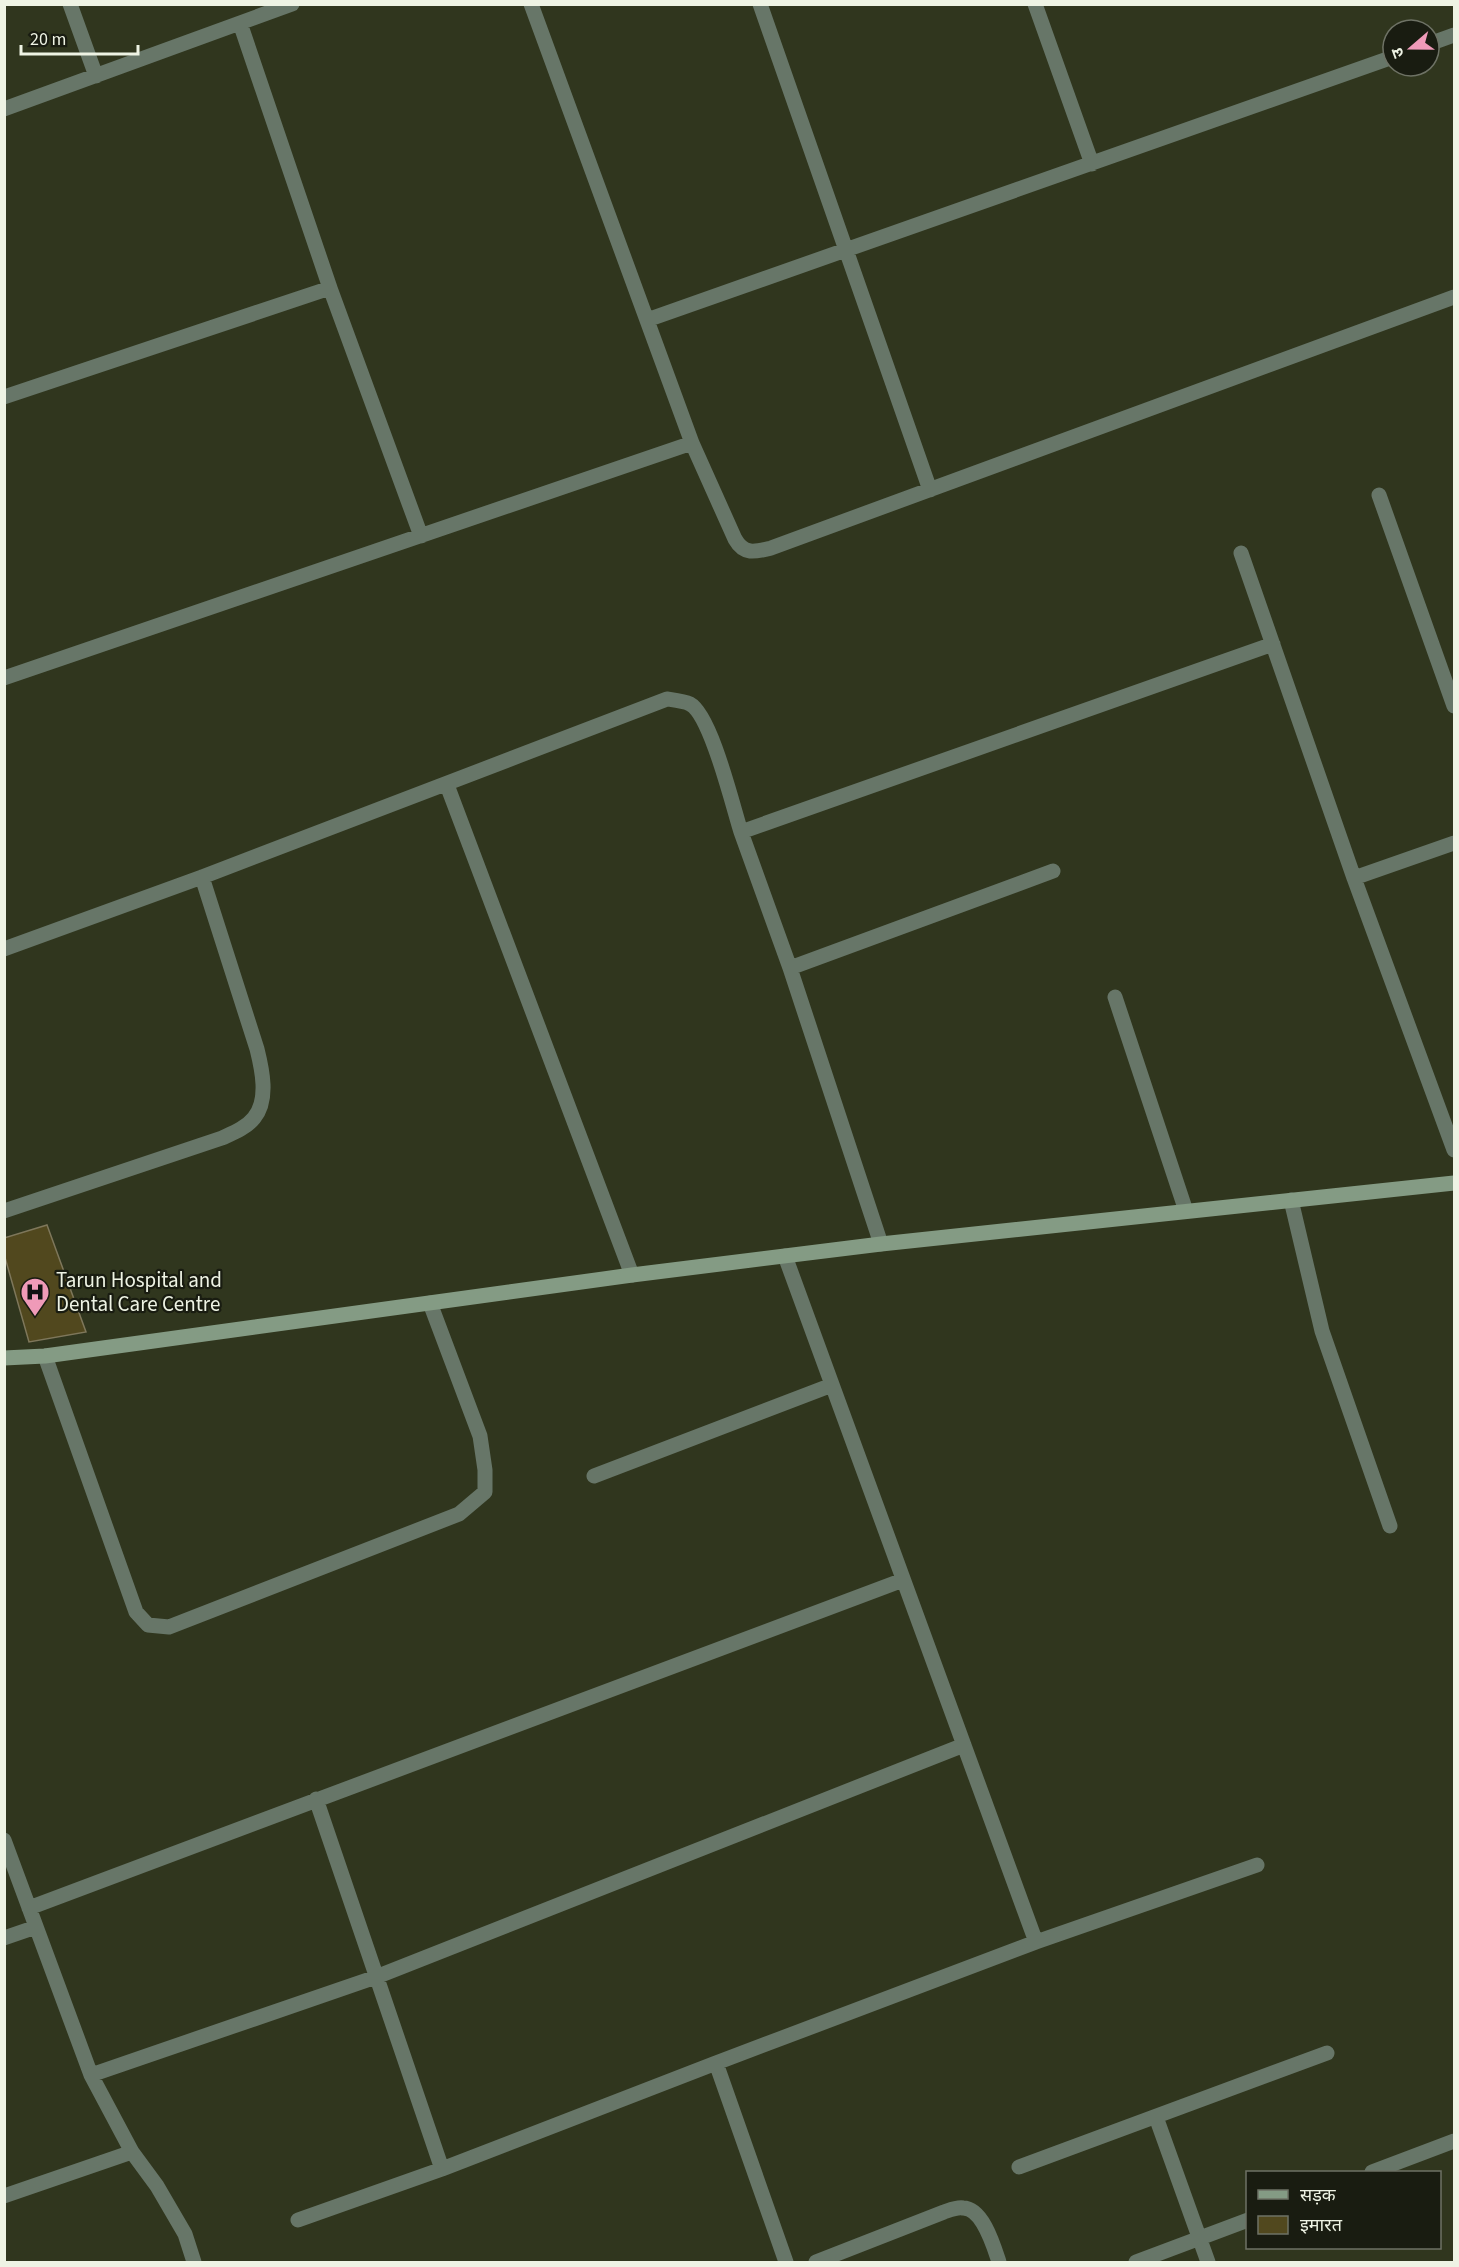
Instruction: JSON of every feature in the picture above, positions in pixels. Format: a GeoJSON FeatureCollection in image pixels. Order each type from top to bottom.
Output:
{"type":"FeatureCollection","features":[{"type":"Feature","properties":{"kind":"street"},"geometry":{"type":"LineString","coordinates":[[70,4],[96,76]]}},
{"type":"Feature","properties":{"kind":"street"},"geometry":{"type":"LineString","coordinates":[[4,109],[292,4]]}},
{"type":"Feature","properties":{"kind":"street"},"geometry":{"type":"LineString","coordinates":[[531,4],[692,443],[739,547],[749,552],[771,548],[1455,297]]}},
{"type":"Feature","properties":{"kind":"street"},"geometry":{"type":"LineString","coordinates":[[760,4],[930,490]]}},
{"type":"Feature","properties":{"kind":"street"},"geometry":{"type":"LineString","coordinates":[[1035,4],[1092,164]]}},
{"type":"Feature","properties":{"kind":"street"},"geometry":{"type":"LineString","coordinates":[[240,23],[330,288],[420,536]]}},
{"type":"Feature","properties":{"kind":"street"},"geometry":{"type":"LineString","coordinates":[[647,320],[1381,61]]}},
{"type":"Feature","properties":{"kind":"street"},"geometry":{"type":"LineString","coordinates":[[4,397],[330,288]]}},
{"type":"Feature","properties":{"kind":"street"},"geometry":{"type":"LineString","coordinates":[[4,678],[692,443]]}},
{"type":"Feature","properties":{"kind":"street"},"geometry":{"type":"LineString","coordinates":[[1379,495],[1455,706]]}},
{"type":"Feature","properties":{"kind":"street"},"geometry":{"type":"LineString","coordinates":[[1241,553],[1354,878],[1455,1150]]}},
{"type":"Feature","properties":{"kind":"street"},"geometry":{"type":"LineString","coordinates":[[741,832],[1273,645]]}},
{"type":"Feature","properties":{"kind":"street"},"geometry":{"type":"LineString","coordinates":[[4,949],[202,877],[668,699],[690,704],[701,714],[714,744],[741,832],[790,968],[881,1244]]}},
{"type":"Feature","properties":{"kind":"street"},"geometry":{"type":"LineString","coordinates":[[447,784],[632,1275]]}},
{"type":"Feature","properties":{"kind":"street"},"geometry":{"type":"LineString","coordinates":[[1354,878],[1455,843]]}},
{"type":"Feature","properties":{"kind":"street"},"geometry":{"type":"LineString","coordinates":[[790,968],[1053,871]]}},
{"type":"Feature","properties":{"kind":"street"},"geometry":{"type":"LineString","coordinates":[[4,1211],[222,1138],[242,1129],[255,1117],[262,1101],[262,1070],[202,877]]}},
{"type":"Feature","properties":{"kind":"street"},"geometry":{"type":"LineString","coordinates":[[1115,997],[1186,1211]]}},
{"type":"Feature","properties":{"kind":"street"},"geometry":{"type":"LineString","coordinates":[[4,1358],[45,1356],[632,1275],[881,1244],[1455,1183]]}},
{"type":"Feature","properties":{"kind":"street"},"geometry":{"type":"LineString","coordinates":[[1291,1200],[1322,1331],[1390,1526]]}},
{"type":"Feature","properties":{"kind":"street"},"geometry":{"type":"LineString","coordinates":[[785,1256],[1036,1942]]}},
{"type":"Feature","properties":{"kind":"street"},"geometry":{"type":"LineString","coordinates":[[45,1356],[136,1612],[148,1625],[169,1628],[459,1514],[485,1492],[485,1470],[480,1436],[430,1303]]}},
{"type":"Feature","properties":{"kind":"street"},"geometry":{"type":"LineString","coordinates":[[594,1476],[832,1385]]}},
{"type":"Feature","properties":{"kind":"street"},"geometry":{"type":"LineString","coordinates":[[29,1908],[903,1580]]}},
{"type":"Feature","properties":{"kind":"street"},"geometry":{"type":"LineString","coordinates":[[90,2075],[376,1977],[964,1745]]}},
{"type":"Feature","properties":{"kind":"street"},"geometry":{"type":"LineString","coordinates":[[316,1799],[442,2169]]}},
{"type":"Feature","properties":{"kind":"street"},"geometry":{"type":"LineString","coordinates":[[4,1840],[90,2075],[132,2152],[157,2186],[184,2234],[194,2262]]}},
{"type":"Feature","properties":{"kind":"street"},"geometry":{"type":"LineString","coordinates":[[298,2220],[442,2169],[1036,1942],[1257,1865]]}},
{"type":"Feature","properties":{"kind":"street"},"geometry":{"type":"LineString","coordinates":[[4,1938],[36,1927]]}},
{"type":"Feature","properties":{"kind":"street"},"geometry":{"type":"LineString","coordinates":[[1019,2167],[1327,2054]]}},
{"type":"Feature","properties":{"kind":"street"},"geometry":{"type":"LineString","coordinates":[[716,2063],[786,2262]]}},
{"type":"Feature","properties":{"kind":"street"},"geometry":{"type":"LineString","coordinates":[[1156,2117],[1208,2262]]}},
{"type":"Feature","properties":{"kind":"street"},"geometry":{"type":"LineString","coordinates":[[1375,2171],[1455,2141]]}},
{"type":"Feature","properties":{"kind":"street"},"geometry":{"type":"LineString","coordinates":[[4,2196],[132,2152]]}},
{"type":"Feature","properties":{"kind":"street"},"geometry":{"type":"LineString","coordinates":[[816,2262],[944,2212],[963,2207],[976,2213],[988,2232],[999,2262]]}},
{"type":"Feature","properties":{"kind":"street"},"geometry":{"type":"LineString","coordinates":[[1136,2262],[1246,2221]]}},
{"type":"Feature","properties":{"kind":"building"},"geometry":{"type":"Polygon","coordinates":[[[47,1225],[86,1332],[29,1342],[4,1254],[4,1238],[47,1225]]]}},
{"type":"Feature","properties":{"kind":"place","name":"Tarun Hospital and Dental Care Centre"},"geometry":{"type":"Point","coordinates":[35,1318]}}]}
